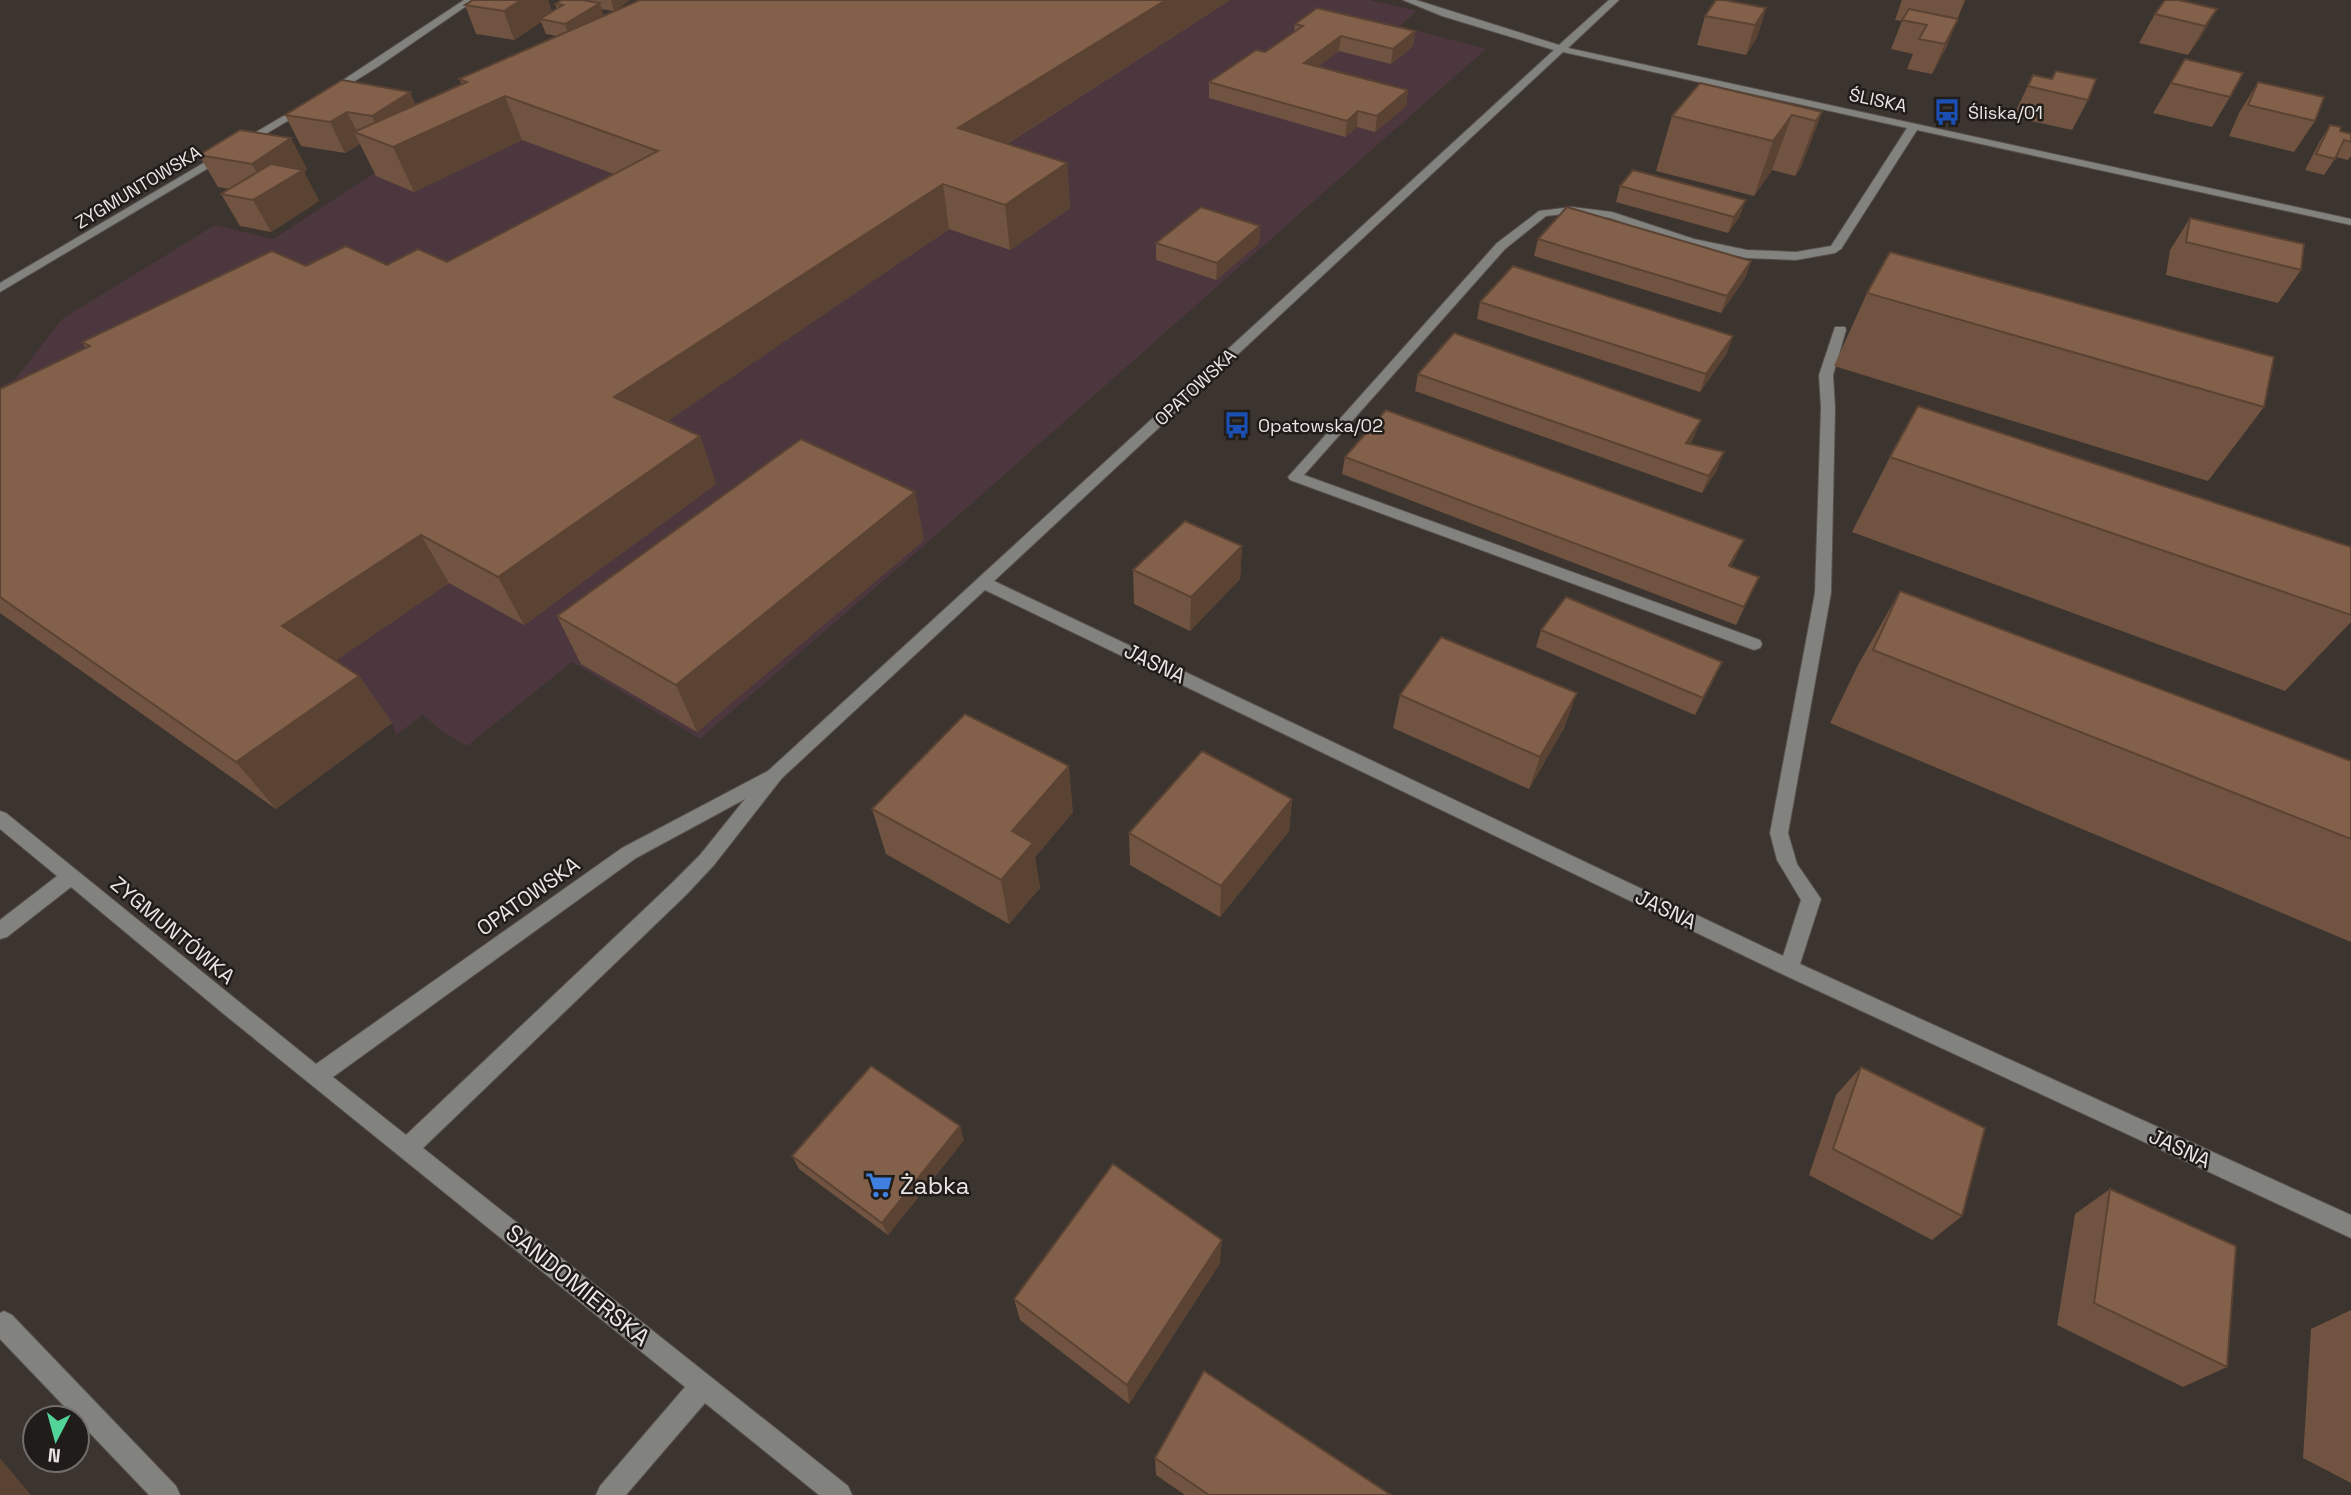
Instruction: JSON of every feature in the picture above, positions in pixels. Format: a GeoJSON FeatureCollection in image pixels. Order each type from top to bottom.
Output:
{"type":"FeatureCollection","features":[{"type":"Feature","properties":{"kind":"street","name":"ZYGMUNTOWSKA"},"geometry":{"type":"LineString","coordinates":[[0,288],[376,64],[470,0]]}},
{"type":"Feature","properties":{"kind":"street","name":"ŚLISKA"},"geometry":{"type":"LineString","coordinates":[[1408,0],[1425,8],[1532,37],[1561,48],[2351,222]]}},
{"type":"Feature","properties":{"kind":"street","name":"OPATOWSKA"},"geometry":{"type":"LineString","coordinates":[[408,1148],[679,889],[707,860],[776,773],[1614,0]]}},
{"type":"Feature","properties":{"kind":"street"},"geometry":{"type":"LineString","coordinates":[[1754,645],[1295,477],[1501,246],[1543,213],[1572,210],[1612,215],[1691,242],[1747,254],[1796,256],[1835,249],[1914,126]]}},
{"type":"Feature","properties":{"kind":"street"},"geometry":{"type":"LineString","coordinates":[[1789,968],[1811,898],[1785,862],[1779,833],[1823,593],[1829,408],[1826,376],[1840,330]]}},
{"type":"Feature","properties":{"kind":"street","name":"JASNA"},"geometry":{"type":"LineString","coordinates":[[984,583],[1789,968],[2351,1227]]}},
{"type":"Feature","properties":{"kind":"street","name":"OPATOWSKA"},"geometry":{"type":"LineString","coordinates":[[318,1075],[629,853],[776,773]]}},
{"type":"Feature","properties":{"kind":"street","name":"ZYGMUNTÓWKA"},"geometry":{"type":"LineString","coordinates":[[0,818],[232,1009],[318,1075]]}},
{"type":"Feature","properties":{"kind":"street"},"geometry":{"type":"LineString","coordinates":[[0,932],[71,876]]}},
{"type":"Feature","properties":{"kind":"street","name":"SANDOMIERSKA"},"geometry":{"type":"LineString","coordinates":[[318,1075],[839,1495]]}},
{"type":"Feature","properties":{"kind":"street"},"geometry":{"type":"LineString","coordinates":[[0,1327],[4,1323],[167,1495]]}},
{"type":"Feature","properties":{"kind":"street"},"geometry":{"type":"LineString","coordinates":[[609,1495],[703,1386]]}},
{"type":"Feature","properties":{"kind":"shaded area"},"geometry":{"type":"Polygon","coordinates":[[[640,0],[1370,0],[1417,11],[1400,26],[1486,49],[935,536],[700,739],[572,662],[467,746],[443,732],[423,715],[396,735],[392,723],[276,809],[0,613],[0,387],[15,379],[62,319],[215,225],[273,239],[640,0]]]}},
{"type":"Feature","properties":{"kind":"building"},"geometry":{"type":"Polygon","coordinates":[[[473,0],[521,0],[504,11],[465,5],[473,0]]]}},
{"type":"Feature","properties":{"kind":"building"},"geometry":{"type":"Polygon","coordinates":[[[562,0],[600,3],[565,24],[540,19],[563,5],[555,4],[562,0]]]}},
{"type":"Feature","properties":{"kind":"building"},"geometry":{"type":"Polygon","coordinates":[[[640,0],[1166,0],[958,128],[1067,163],[1005,205],[943,184],[614,397],[700,436],[498,577],[421,535],[282,626],[359,676],[236,762],[0,597],[0,389],[90,346],[82,342],[272,251],[306,266],[346,246],[387,265],[418,249],[447,262],[658,151],[505,96],[393,147],[354,132],[467,82],[459,79],[640,0]]]}},
{"type":"Feature","properties":{"kind":"building"},"geometry":{"type":"Polygon","coordinates":[[[1716,0],[1766,8],[1755,25],[1705,16],[1716,0]]]}},
{"type":"Feature","properties":{"kind":"building"},"geometry":{"type":"Polygon","coordinates":[[[2165,0],[2179,0],[2217,9],[2205,26],[2155,14],[2165,0]]]}},
{"type":"Feature","properties":{"kind":"building"},"geometry":{"type":"Polygon","coordinates":[[[1317,8],[1415,31],[1393,49],[1341,36],[1304,63],[1408,90],[1377,116],[1358,111],[1347,121],[1209,82],[1256,50],[1265,52],[1303,26],[1295,24],[1317,8]]]}},
{"type":"Feature","properties":{"kind":"building"},"geometry":{"type":"Polygon","coordinates":[[[1909,9],[1958,19],[1945,44],[1919,39],[1927,25],[1902,20],[1909,9]]]}},
{"type":"Feature","properties":{"kind":"building"},"geometry":{"type":"Polygon","coordinates":[[[2185,59],[2243,73],[2230,97],[2171,83],[2185,59]]]}},
{"type":"Feature","properties":{"kind":"building"},"geometry":{"type":"Polygon","coordinates":[[[2056,71],[2096,79],[2088,100],[2028,86],[2033,75],[2052,79],[2056,71]]]}},
{"type":"Feature","properties":{"kind":"building"},"geometry":{"type":"Polygon","coordinates":[[[342,80],[410,92],[372,116],[347,112],[330,122],[285,115],[342,80]]]}},
{"type":"Feature","properties":{"kind":"building"},"geometry":{"type":"Polygon","coordinates":[[[2258,82],[2324,97],[2315,121],[2248,105],[2258,82]]]}},
{"type":"Feature","properties":{"kind":"building"},"geometry":{"type":"Polygon","coordinates":[[[1700,83],[1822,112],[1816,121],[1792,115],[1773,141],[1672,116],[1700,83]]]}},
{"type":"Feature","properties":{"kind":"building"},"geometry":{"type":"Polygon","coordinates":[[[2330,125],[2341,127],[2340,131],[2351,134],[2351,142],[2344,140],[2335,159],[2316,154],[2330,125]]]}},
{"type":"Feature","properties":{"kind":"building"},"geometry":{"type":"Polygon","coordinates":[[[240,130],[291,138],[252,164],[199,155],[240,130]]]}},
{"type":"Feature","properties":{"kind":"building"},"geometry":{"type":"Polygon","coordinates":[[[271,164],[303,170],[253,200],[221,194],[271,164]]]}},
{"type":"Feature","properties":{"kind":"building"},"geometry":{"type":"Polygon","coordinates":[[[1633,170],[1746,200],[1734,217],[1620,186],[1633,170]]]}},
{"type":"Feature","properties":{"kind":"building"},"geometry":{"type":"Polygon","coordinates":[[[1201,207],[1260,226],[1217,263],[1156,243],[1201,207]]]}},
{"type":"Feature","properties":{"kind":"building"},"geometry":{"type":"Polygon","coordinates":[[[1567,207],[1751,261],[1727,296],[1538,239],[1567,207]]]}},
{"type":"Feature","properties":{"kind":"building"},"geometry":{"type":"Polygon","coordinates":[[[2190,218],[2304,244],[2301,270],[2186,242],[2190,218]]]}},
{"type":"Feature","properties":{"kind":"building"},"geometry":{"type":"Polygon","coordinates":[[[1890,252],[2274,357],[2264,407],[1867,293],[1890,252]]]}},
{"type":"Feature","properties":{"kind":"building"},"geometry":{"type":"Polygon","coordinates":[[[1513,266],[1733,336],[1706,374],[1480,302],[1513,266]]]}},
{"type":"Feature","properties":{"kind":"building"},"geometry":{"type":"Polygon","coordinates":[[[1454,333],[1701,420],[1686,443],[1724,452],[1709,476],[1418,374],[1454,333]]]}},
{"type":"Feature","properties":{"kind":"building"},"geometry":{"type":"Polygon","coordinates":[[[1918,406],[2351,547],[2351,615],[1890,457],[1918,406]]]}},
{"type":"Feature","properties":{"kind":"building"},"geometry":{"type":"Polygon","coordinates":[[[1386,410],[1744,540],[1729,566],[1759,577],[1744,607],[1345,457],[1386,410]]]}},
{"type":"Feature","properties":{"kind":"building"},"geometry":{"type":"Polygon","coordinates":[[[801,439],[915,492],[676,685],[557,616],[801,439]]]}},
{"type":"Feature","properties":{"kind":"building"},"geometry":{"type":"Polygon","coordinates":[[[1185,521],[1242,546],[1191,597],[1133,570],[1185,521]]]}},
{"type":"Feature","properties":{"kind":"building"},"geometry":{"type":"Polygon","coordinates":[[[1900,591],[2351,761],[2351,839],[1873,650],[1900,591]]]}},
{"type":"Feature","properties":{"kind":"building"},"geometry":{"type":"Polygon","coordinates":[[[1566,597],[1722,662],[1703,698],[1541,630],[1566,597]]]}},
{"type":"Feature","properties":{"kind":"building"},"geometry":{"type":"Polygon","coordinates":[[[1441,637],[1577,693],[1540,757],[1400,695],[1441,637]]]}},
{"type":"Feature","properties":{"kind":"building"},"geometry":{"type":"Polygon","coordinates":[[[965,714],[1069,766],[1012,831],[1033,843],[1001,880],[872,809],[965,714]]]}},
{"type":"Feature","properties":{"kind":"building"},"geometry":{"type":"Polygon","coordinates":[[[1202,751],[1292,799],[1221,886],[1129,833],[1202,751]]]}},
{"type":"Feature","properties":{"kind":"building"},"geometry":{"type":"Polygon","coordinates":[[[871,1066],[960,1126],[882,1223],[792,1156],[871,1066]]]}},
{"type":"Feature","properties":{"kind":"building"},"geometry":{"type":"Polygon","coordinates":[[[1861,1067],[1985,1128],[1962,1216],[1833,1149],[1861,1067]]]}},
{"type":"Feature","properties":{"kind":"building"},"geometry":{"type":"Polygon","coordinates":[[[1113,1164],[1222,1240],[1127,1385],[1014,1299],[1113,1164]]]}},
{"type":"Feature","properties":{"kind":"building"},"geometry":{"type":"Polygon","coordinates":[[[2110,1189],[2236,1246],[2227,1367],[2094,1303],[2110,1189]]]}},
{"type":"Feature","properties":{"kind":"building"},"geometry":{"type":"Polygon","coordinates":[[[1204,1371],[1391,1495],[1209,1495],[1155,1458],[1204,1371]]]}},
{"type":"Feature","properties":{"kind":"place","name":"Śliska/01"},"geometry":{"type":"Point","coordinates":[1947,112]}},
{"type":"Feature","properties":{"kind":"place","name":"Opatowska/02"},"geometry":{"type":"Point","coordinates":[1237,425]}},
{"type":"Feature","properties":{"kind":"place","name":"Żabka"},"geometry":{"type":"Point","coordinates":[879,1185]}}]}
